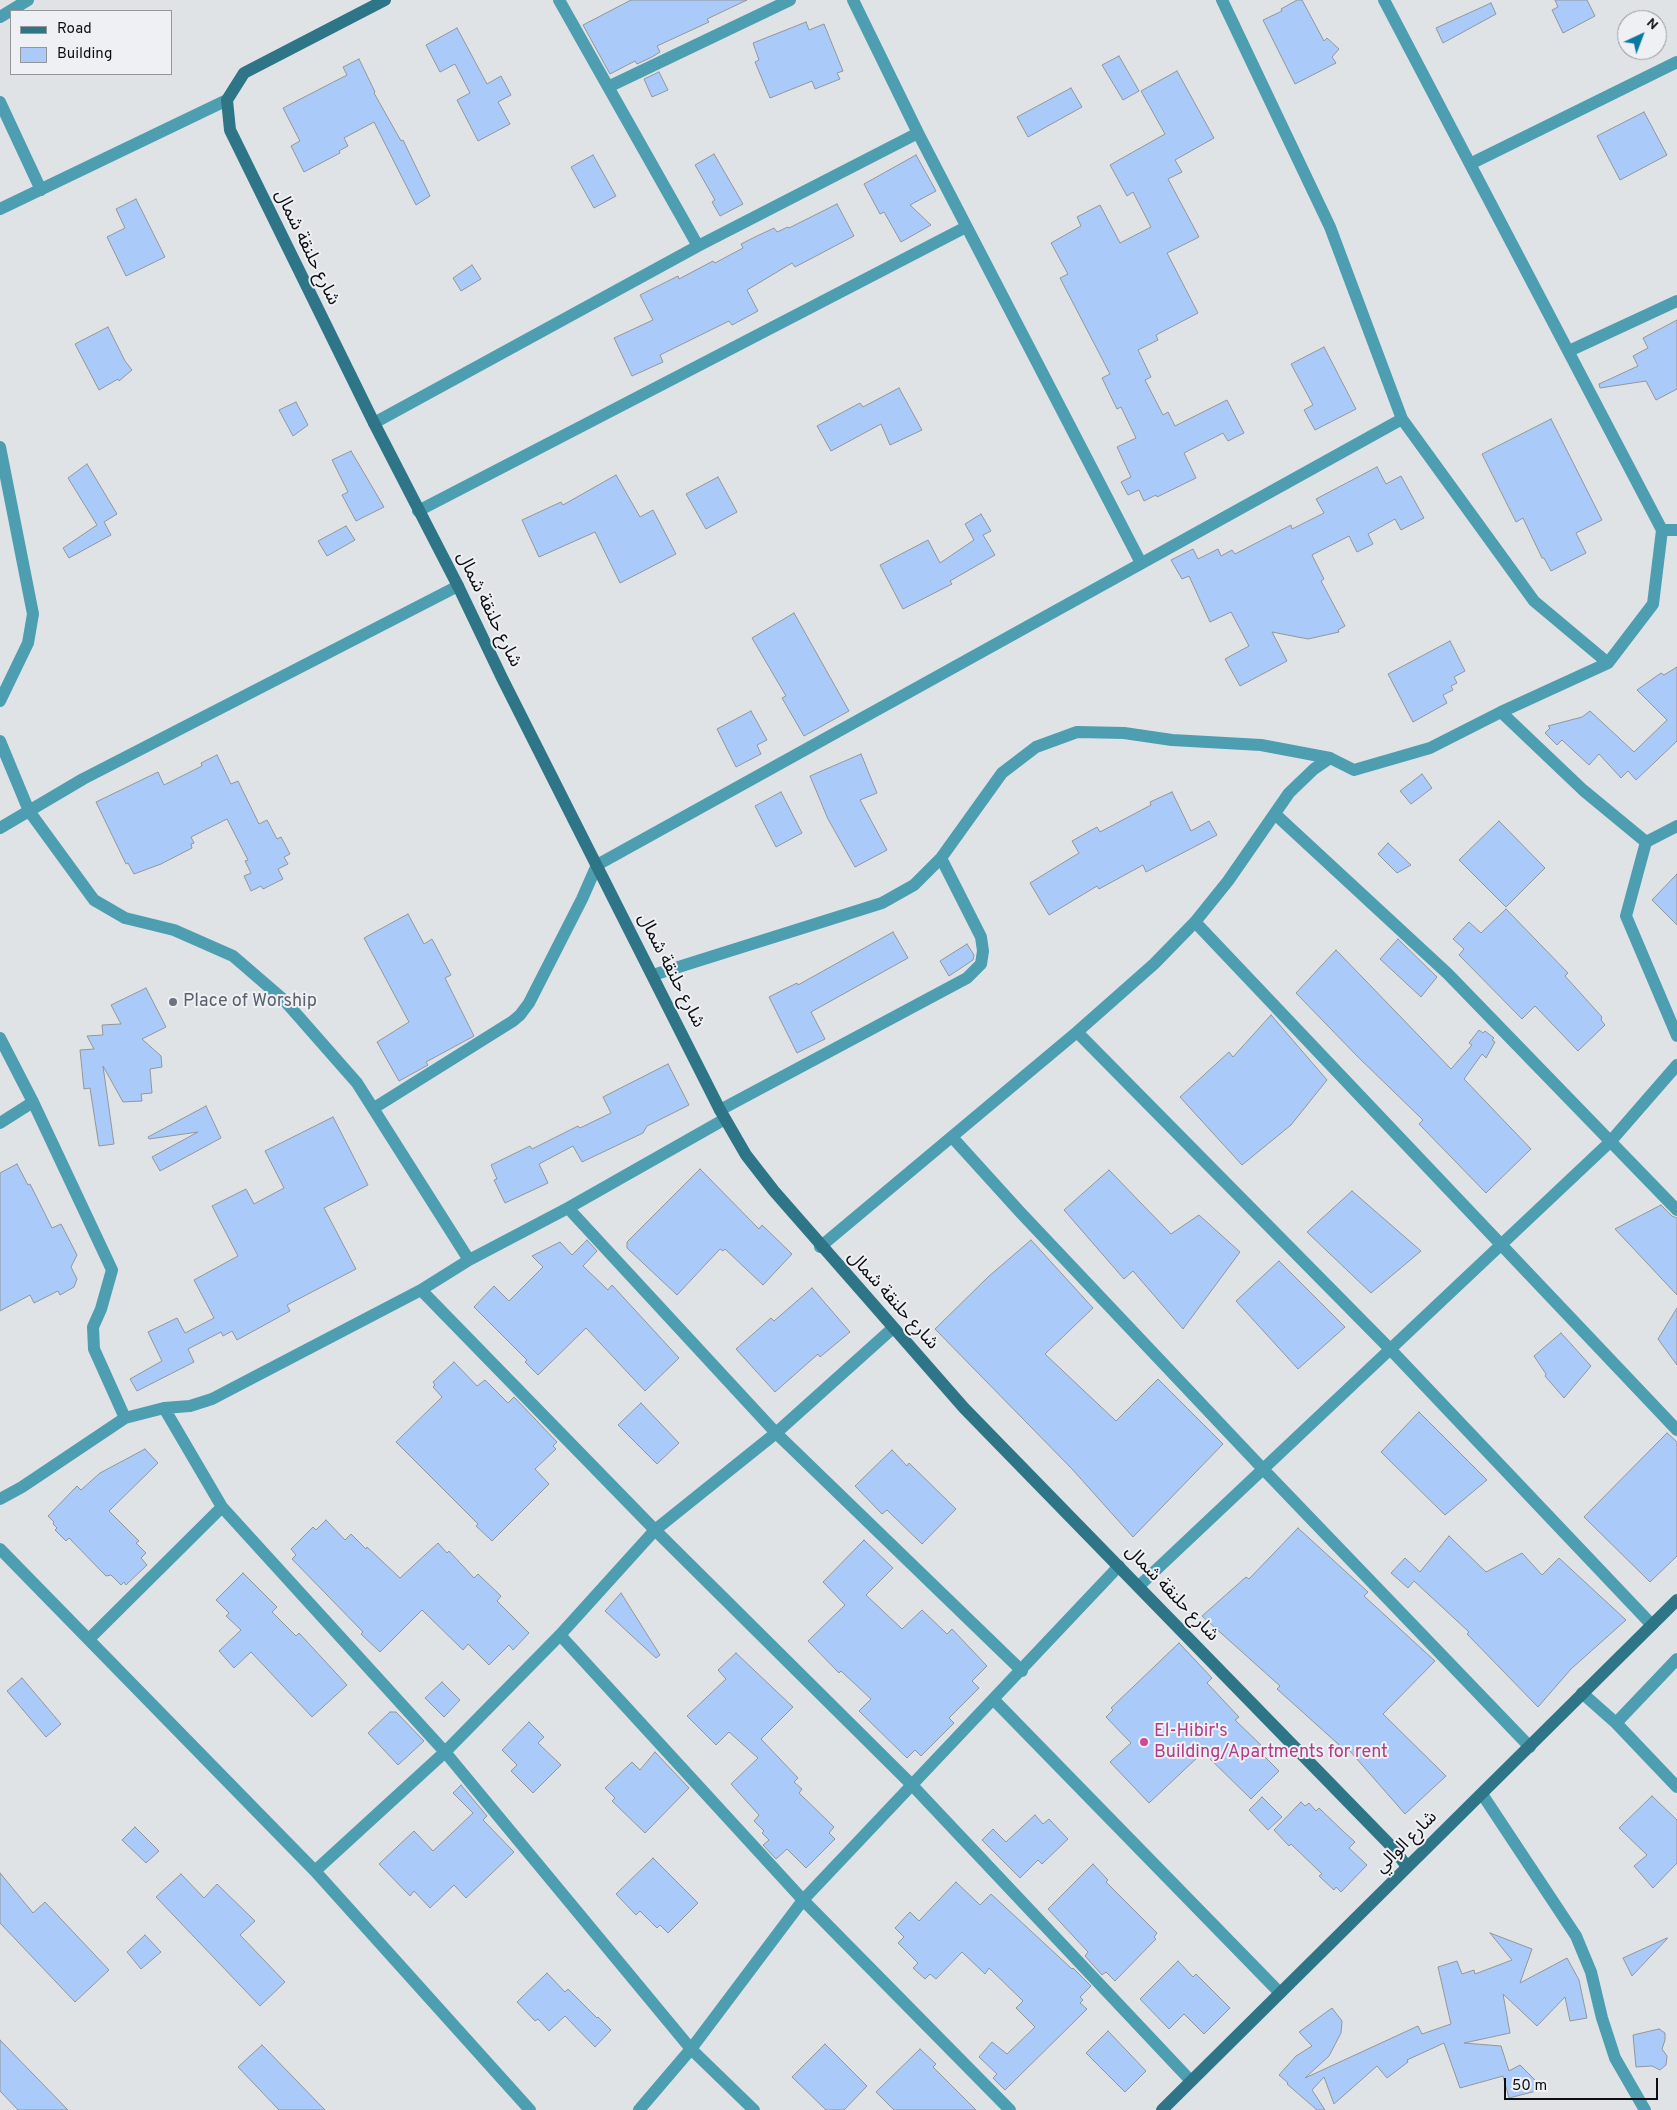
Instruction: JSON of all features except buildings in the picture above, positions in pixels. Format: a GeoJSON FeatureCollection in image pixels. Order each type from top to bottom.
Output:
{"type":"FeatureCollection","features":[{"type":"Feature","properties":{"kind":"street"},"geometry":{"type":"LineString","coordinates":[[12,10],[28,0]]}},
{"type":"Feature","properties":{"kind":"street"},"geometry":{"type":"LineString","coordinates":[[0,209],[227,100],[244,73],[254,66],[386,0]]}},
{"type":"Feature","properties":{"kind":"street"},"geometry":{"type":"LineString","coordinates":[[559,0],[698,246]]}},
{"type":"Feature","properties":{"kind":"street"},"geometry":{"type":"LineString","coordinates":[[608,87],[790,0]]}},
{"type":"Feature","properties":{"kind":"street"},"geometry":{"type":"LineString","coordinates":[[853,0],[918,133],[1141,564]]}},
{"type":"Feature","properties":{"kind":"street"},"geometry":{"type":"LineString","coordinates":[[1222,0],[1330,227],[1402,419],[1534,600],[1608,663]]}},
{"type":"Feature","properties":{"kind":"street"},"geometry":{"type":"LineString","coordinates":[[653,975],[882,903],[914,885],[941,858],[1002,773],[1036,747],[1077,732],[1124,733],[1172,740],[1261,745],[1330,758],[1354,770],[1430,748],[1501,712],[1608,663],[1654,604],[1662,530],[1384,0]]}},
{"type":"Feature","properties":{"kind":"street"},"geometry":{"type":"LineString","coordinates":[[1470,164],[1677,62]]}},
{"type":"Feature","properties":{"kind":"street","name":"شارع حلنقة شمال"},"geometry":{"type":"LineString","coordinates":[[227,100],[230,130],[374,424],[458,586],[502,678],[722,1115],[746,1155],[820,1247],[964,1408],[1395,1850],[1408,1866]]}},
{"type":"Feature","properties":{"kind":"street"},"geometry":{"type":"LineString","coordinates":[[0,102],[41,190]]}},
{"type":"Feature","properties":{"kind":"street"},"geometry":{"type":"LineString","coordinates":[[374,424],[698,246],[918,133]]}},
{"type":"Feature","properties":{"kind":"street"},"geometry":{"type":"LineString","coordinates":[[418,511],[966,227]]}},
{"type":"Feature","properties":{"kind":"street"},"geometry":{"type":"LineString","coordinates":[[1569,351],[1677,301]]}},
{"type":"Feature","properties":{"kind":"street"},"geometry":{"type":"LineString","coordinates":[[374,1108],[520,1015],[534,995],[597,865],[1402,419]]}},
{"type":"Feature","properties":{"kind":"street"},"geometry":{"type":"LineString","coordinates":[[0,447],[33,614],[28,643],[0,701]]}},
{"type":"Feature","properties":{"kind":"street"},"geometry":{"type":"LineString","coordinates":[[1662,530],[1677,530]]}},
{"type":"Feature","properties":{"kind":"street"},"geometry":{"type":"LineString","coordinates":[[0,828],[83,779],[458,586]]}},
{"type":"Feature","properties":{"kind":"street"},"geometry":{"type":"LineString","coordinates":[[1501,712],[1583,790],[1646,842]]}},
{"type":"Feature","properties":{"kind":"street"},"geometry":{"type":"LineString","coordinates":[[0,741],[29,811],[94,900],[124,918],[174,930],[233,956],[284,1000],[357,1084],[469,1260]]}},
{"type":"Feature","properties":{"kind":"street"},"geometry":{"type":"LineString","coordinates":[[820,1247],[1077,1032],[1154,964],[1196,922],[1228,881],[1290,793],[1314,769],[1330,758]]}},
{"type":"Feature","properties":{"kind":"street"},"geometry":{"type":"LineString","coordinates":[[1274,814],[1448,974],[1677,1210]]}},
{"type":"Feature","properties":{"kind":"street"},"geometry":{"type":"LineString","coordinates":[[1677,826],[1646,842],[1626,916],[1677,1036]]}},
{"type":"Feature","properties":{"kind":"street"},"geometry":{"type":"LineString","coordinates":[[0,1499],[22,1487],[125,1418],[164,1408],[190,1406],[212,1399],[421,1290],[469,1260],[568,1208],[722,1115],[967,978],[980,964],[983,951],[981,938],[941,858]]}},
{"type":"Feature","properties":{"kind":"street"},"geometry":{"type":"LineString","coordinates":[[1196,922],[1677,1430]]}},
{"type":"Feature","properties":{"kind":"street"},"geometry":{"type":"LineString","coordinates":[[1077,1032],[1390,1349],[1652,1625]]}},
{"type":"Feature","properties":{"kind":"street"},"geometry":{"type":"LineString","coordinates":[[0,1038],[34,1102],[112,1270],[101,1309],[92,1328],[94,1349],[125,1418]]}},
{"type":"Feature","properties":{"kind":"street"},"geometry":{"type":"LineString","coordinates":[[1139,1586],[1610,1142],[1677,1065]]}},
{"type":"Feature","properties":{"kind":"street"},"geometry":{"type":"LineString","coordinates":[[0,1123],[34,1102]]}},
{"type":"Feature","properties":{"kind":"street"},"geometry":{"type":"LineString","coordinates":[[952,1137],[1263,1470],[1530,1747]]}},
{"type":"Feature","properties":{"kind":"street"},"geometry":{"type":"LineString","coordinates":[[568,1208],[776,1433],[1022,1671]]}},
{"type":"Feature","properties":{"kind":"street"},"geometry":{"type":"LineString","coordinates":[[421,1290],[655,1530],[912,1785],[1191,2081]]}},
{"type":"Feature","properties":{"kind":"street"},"geometry":{"type":"LineString","coordinates":[[315,1871],[445,1752],[560,1635],[655,1530],[776,1433],[893,1328]]}},
{"type":"Feature","properties":{"kind":"street"},"geometry":{"type":"LineString","coordinates":[[164,1408],[222,1507],[445,1752],[691,2049],[754,2110]]}},
{"type":"Feature","properties":{"kind":"street"},"geometry":{"type":"LineString","coordinates":[[89,1639],[222,1507]]}},
{"type":"Feature","properties":{"kind":"street"},"geometry":{"type":"LineString","coordinates":[[0,1549],[315,1871],[530,2110]]}},
{"type":"Feature","properties":{"kind":"street"},"geometry":{"type":"LineString","coordinates":[[639,2110],[691,2049],[803,1900],[1022,1671],[1119,1566]]}},
{"type":"Feature","properties":{"kind":"street","name":"شارع الوالي"},"geometry":{"type":"LineString","coordinates":[[1162,2110],[1530,1747],[1582,1693],[1652,1625],[1675,1606]]}},
{"type":"Feature","properties":{"kind":"street"},"geometry":{"type":"LineString","coordinates":[[560,1635],[803,1900],[1010,2110]]}},
{"type":"Feature","properties":{"kind":"street"},"geometry":{"type":"LineString","coordinates":[[1616,1723],[1677,1660]]}},
{"type":"Feature","properties":{"kind":"street"},"geometry":{"type":"LineString","coordinates":[[1582,1693],[1616,1723],[1677,1787]]}},
{"type":"Feature","properties":{"kind":"street"},"geometry":{"type":"LineString","coordinates":[[994,1700],[1280,1993]]}},
{"type":"Feature","properties":{"kind":"street"},"geometry":{"type":"LineString","coordinates":[[1482,1794],[1576,1936],[1591,1972],[1602,2018],[1615,2058],[1645,2110]]}},
{"type":"Feature","properties":{"kind":"place","name":"Place of Worship"},"geometry":{"type":"Point","coordinates":[173,1002]}},
{"type":"Feature","properties":{"kind":"place","name":"El-Hibir's Building/Apartments for rent"},"geometry":{"type":"Point","coordinates":[1144,1742]}}]}
